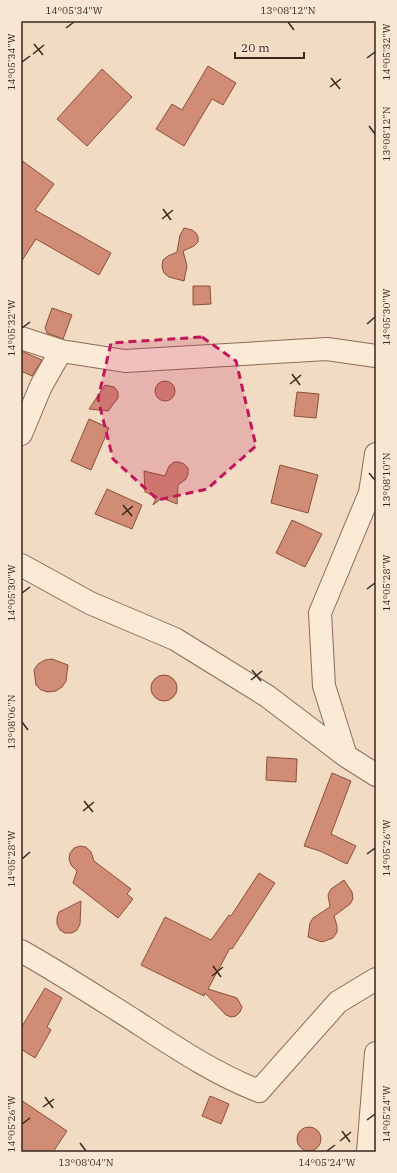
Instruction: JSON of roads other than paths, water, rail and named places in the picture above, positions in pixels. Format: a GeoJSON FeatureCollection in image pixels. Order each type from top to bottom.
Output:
{"type":"FeatureCollection","features":[{"type":"Feature","properties":{"kind":"street"},"geometry":{"type":"LineString","coordinates":[[21,338],[61,350],[124,362],[327,349],[376,356]]}},
{"type":"Feature","properties":{"kind":"street"},"geometry":{"type":"LineString","coordinates":[[21,434],[41,386],[61,350]]}},
{"type":"Feature","properties":{"kind":"street"},"geometry":{"type":"LineString","coordinates":[[346,756],[324,686],[320,613],[370,493],[376,454]]}},
{"type":"Feature","properties":{"kind":"street"},"geometry":{"type":"LineString","coordinates":[[21,565],[90,603],[175,639],[267,696],[346,756],[376,775]]}},
{"type":"Feature","properties":{"kind":"street"},"geometry":{"type":"LineString","coordinates":[[21,952],[67,978],[187,1055],[240,1084],[259,1091],[338,1002],[376,979]]}},
{"type":"Feature","properties":{"kind":"street"},"geometry":{"type":"LineString","coordinates":[[368,1152],[376,1053]]}}]}
